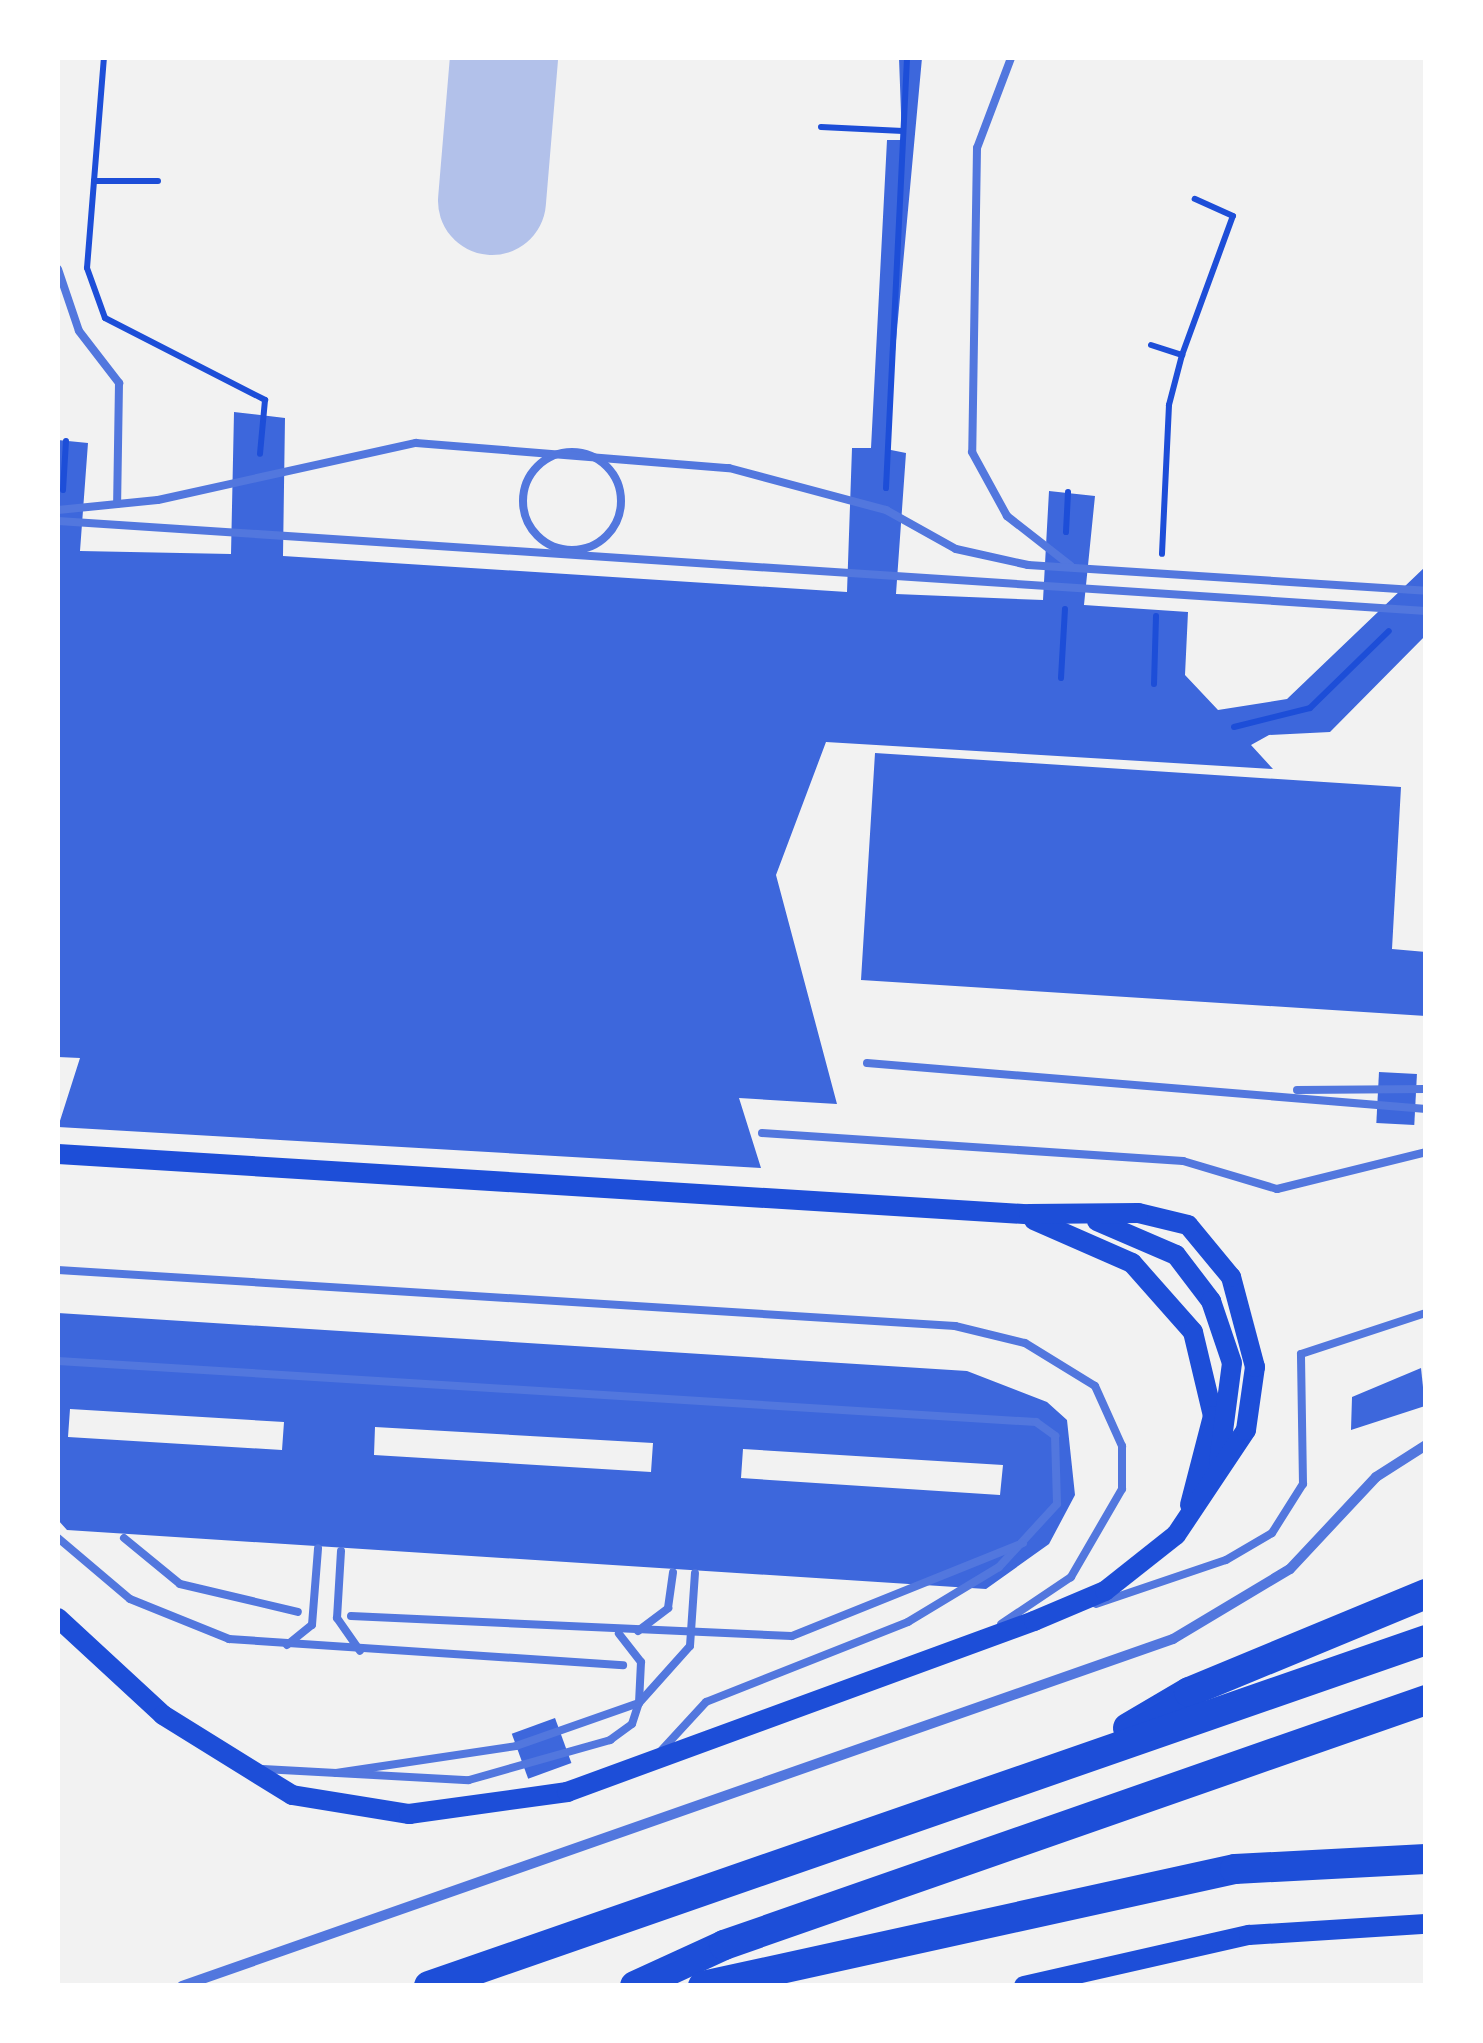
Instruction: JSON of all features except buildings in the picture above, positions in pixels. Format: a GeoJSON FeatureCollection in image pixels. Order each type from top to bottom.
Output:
{"type":"FeatureCollection","features":[{"type":"Feature","properties":{"kind":"highway"},"geometry":{"type":"LineString","coordinates":[[1092,1748],[1189,1692],[1426,1594]]}},
{"type":"Feature","properties":{"kind":"highway"},"geometry":{"type":"LineString","coordinates":[[429,1986],[1092,1748],[1426,1640]]}},
{"type":"Feature","properties":{"kind":"highway"},"geometry":{"type":"LineString","coordinates":[[635,1986],[724,1946],[1426,1700]]}},
{"type":"Feature","properties":{"kind":"highway"},"geometry":{"type":"LineString","coordinates":[[704,1986],[1235,1869],[1426,1859]]}},
{"type":"Feature","properties":{"kind":"main road"},"geometry":{"type":"LineString","coordinates":[[58,1154],[1020,1213],[1167,1217],[1220,1256],[1243,1306],[1255,1367],[1246,1430],[1203,1500],[1168,1542],[1105,1591],[632,1770],[522,1802],[410,1814],[292,1796],[163,1715],[58,1618]]}},
{"type":"Feature","properties":{"kind":"main road"},"geometry":{"type":"LineString","coordinates":[[1020,1213],[1130,1228],[1198,1280],[1233,1378],[1227,1438],[1203,1500]]}},
{"type":"Feature","properties":{"kind":"main road"},"geometry":{"type":"LineString","coordinates":[[1020,1213],[1132,1262],[1193,1332],[1213,1416],[1193,1500],[1168,1542]]}},
{"type":"Feature","properties":{"kind":"main road"},"geometry":{"type":"LineString","coordinates":[[1024,1986],[1082,1978],[1250,1935],[1426,1924]]}},
{"type":"Feature","properties":{"kind":"street"},"geometry":{"type":"LineString","coordinates":[[182,1986],[1173,1639],[1290,1569],[1376,1478],[1426,1445]]}},
{"type":"Feature","properties":{"kind":"lane"},"geometry":{"type":"LineString","coordinates":[[1011,58],[977,148],[972,452],[1007,516],[1073,568]]}},
{"type":"Feature","properties":{"kind":"lane"},"geometry":{"type":"LineString","coordinates":[[58,269],[79,331],[119,383],[117,504]]}},
{"type":"Feature","properties":{"kind":"lane"},"geometry":{"type":"LineString","coordinates":[[58,510],[117,504],[416,443],[574,452],[810,486],[886,510],[956,550],[1073,568],[1426,591]]}},
{"type":"Feature","properties":{"kind":"lane"},"geometry":{"type":"LineString","coordinates":[[574,452],[605,464],[622,494],[615,527],[572,551],[543,541],[523,501],[533,472],[574,452]]}},
{"type":"Feature","properties":{"kind":"lane"},"geometry":{"type":"LineString","coordinates":[[58,521],[572,551],[1159,598],[1426,611]]}},
{"type":"Feature","properties":{"kind":"lane"},"geometry":{"type":"LineString","coordinates":[[867,1064],[1283,1092],[1426,1109]]}},
{"type":"Feature","properties":{"kind":"lane"},"geometry":{"type":"LineString","coordinates":[[1283,1092],[1426,1089]]}},
{"type":"Feature","properties":{"kind":"lane"},"geometry":{"type":"LineString","coordinates":[[762,1133],[1183,1161],[1277,1188],[1426,1152]]}},
{"type":"Feature","properties":{"kind":"lane"},"geometry":{"type":"LineString","coordinates":[[58,1270],[954,1326],[1025,1342],[1095,1386],[1122,1446],[1122,1489],[1072,1577],[929,1659]]}},
{"type":"Feature","properties":{"kind":"lane"},"geometry":{"type":"LineString","coordinates":[[1034,1621],[1146,1590],[1272,1533],[1303,1484],[1301,1354],[1426,1314]]}},
{"type":"Feature","properties":{"kind":"lane"},"geometry":{"type":"LineString","coordinates":[[58,1361],[1036,1422],[1055,1436],[1057,1504],[998,1567],[908,1622],[706,1702],[632,1770]]}},
{"type":"Feature","properties":{"kind":"lane"},"geometry":{"type":"LineString","coordinates":[[58,1538],[101,1580],[158,1614],[277,1647],[623,1665]]}},
{"type":"Feature","properties":{"kind":"lane"},"geometry":{"type":"LineString","coordinates":[[124,1538],[180,1584],[298,1612]]}},
{"type":"Feature","properties":{"kind":"lane"},"geometry":{"type":"LineString","coordinates":[[351,1616],[691,1636],[817,1630],[1023,1543]]}},
{"type":"Feature","properties":{"kind":"lane"},"geometry":{"type":"LineString","coordinates":[[277,1647],[312,1625],[318,1548]]}},
{"type":"Feature","properties":{"kind":"lane"},"geometry":{"type":"LineString","coordinates":[[341,1551],[340,1631],[364,1653]]}},
{"type":"Feature","properties":{"kind":"lane"},"geometry":{"type":"LineString","coordinates":[[630,1633],[662,1618],[672,1572]]}},
{"type":"Feature","properties":{"kind":"lane"},"geometry":{"type":"LineString","coordinates":[[332,1774],[516,1746],[639,1703],[682,1661],[691,1636],[695,1573]]}},
{"type":"Feature","properties":{"kind":"lane"},"geometry":{"type":"LineString","coordinates":[[248,1768],[429,1783],[504,1774],[610,1740],[632,1724],[639,1703],[638,1653],[612,1632]]}},
{"type":"Feature","properties":{"kind":"path"},"geometry":{"type":"LineString","coordinates":[[104,58],[86,268],[105,318],[264,400]]}},
{"type":"Feature","properties":{"kind":"path"},"geometry":{"type":"LineString","coordinates":[[886,434],[907,58]]}},
{"type":"Feature","properties":{"kind":"path"},"geometry":{"type":"LineString","coordinates":[[821,127],[903,130]]}},
{"type":"Feature","properties":{"kind":"path"},"geometry":{"type":"LineString","coordinates":[[94,182],[158,181]]}},
{"type":"Feature","properties":{"kind":"path"},"geometry":{"type":"LineString","coordinates":[[1161,574],[1169,405],[1182,355],[1232,216],[1195,199]]}},
{"type":"Feature","properties":{"kind":"path"},"geometry":{"type":"LineString","coordinates":[[1151,345],[1182,355]]}},
{"type":"Feature","properties":{"kind":"path"},"geometry":{"type":"LineString","coordinates":[[1066,541],[1068,492]]}},
{"type":"Feature","properties":{"kind":"path"},"geometry":{"type":"LineString","coordinates":[[1154,684],[1159,598]]}},
{"type":"Feature","properties":{"kind":"path"},"geometry":{"type":"LineString","coordinates":[[1061,678],[1065,602]]}},
{"type":"Feature","properties":{"kind":"path"},"geometry":{"type":"LineString","coordinates":[[1234,727],[1310,708],[1399,622]]}},
{"type":"Feature","properties":{"kind":"taxiway"},"geometry":{"type":"LineString","coordinates":[[492,201],[504,58]]}}]}
